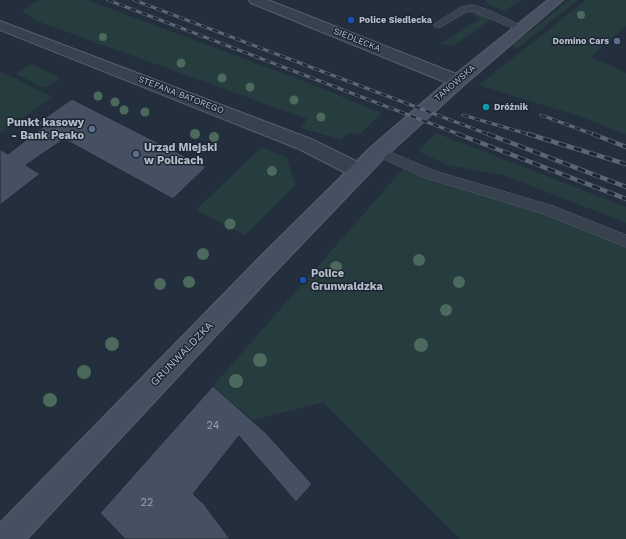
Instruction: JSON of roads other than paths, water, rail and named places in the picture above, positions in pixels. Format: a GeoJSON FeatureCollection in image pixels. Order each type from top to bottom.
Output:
{"type":"FeatureCollection","features":[{"type":"Feature","properties":{"kind":"main road","name":"TANOWSKA"},"geometry":{"type":"LineString","coordinates":[[359,171],[378,152],[458,81],[556,0]]}},
{"type":"Feature","properties":{"kind":"main road","name":"GRUNWALDZKA"},"geometry":{"type":"LineString","coordinates":[[6,539],[359,171]]}},
{"type":"Feature","properties":{"kind":"street","name":"SIEDLECKA"},"geometry":{"type":"LineString","coordinates":[[256,0],[458,81]]}},
{"type":"Feature","properties":{"kind":"street","name":"STEFANA BATOREGO"},"geometry":{"type":"LineString","coordinates":[[0,26],[268,129],[317,150],[359,171]]}},
{"type":"Feature","properties":{"kind":"lane"},"geometry":{"type":"LineString","coordinates":[[475,0],[488,13]]}},
{"type":"Feature","properties":{"kind":"lane"},"geometry":{"type":"LineString","coordinates":[[438,25],[464,9],[473,8],[521,28]]}},
{"type":"Feature","properties":{"kind":"lane"},"geometry":{"type":"LineString","coordinates":[[378,152],[431,175],[548,210],[626,241]]}},
{"type":"Feature","properties":{"kind":"railway"},"geometry":{"type":"LineString","coordinates":[[108,0],[461,135]]}},
{"type":"Feature","properties":{"kind":"railway"},"geometry":{"type":"LineString","coordinates":[[134,0],[490,135]]}},
{"type":"Feature","properties":{"kind":"railway"},"geometry":{"type":"LineString","coordinates":[[463,115],[531,135]]}},
{"type":"Feature","properties":{"kind":"railway"},"geometry":{"type":"LineString","coordinates":[[541,115],[595,135]]}},
{"type":"Feature","properties":{"kind":"railway"},"geometry":{"type":"LineString","coordinates":[[458,134],[626,199]]}},
{"type":"Feature","properties":{"kind":"railway"},"geometry":{"type":"LineString","coordinates":[[488,134],[626,187]]}},
{"type":"Feature","properties":{"kind":"railway"},"geometry":{"type":"LineString","coordinates":[[528,134],[626,164]]}},
{"type":"Feature","properties":{"kind":"railway"},"geometry":{"type":"LineString","coordinates":[[593,134],[626,147]]}},
{"type":"Feature","properties":{"kind":"place","name":"Police Siedlecka"},"geometry":{"type":"Point","coordinates":[351,20]}},
{"type":"Feature","properties":{"kind":"place","name":"Domino Cars"},"geometry":{"type":"Point","coordinates":[617,41]}},
{"type":"Feature","properties":{"kind":"place","name":"Dróżnik"},"geometry":{"type":"Point","coordinates":[486,107]}},
{"type":"Feature","properties":{"kind":"place","name":"Punkt kasowy - Bank Peako"},"geometry":{"type":"Point","coordinates":[92,129]}},
{"type":"Feature","properties":{"kind":"place","name":"Urząd Miejski w Policach"},"geometry":{"type":"Point","coordinates":[136,154]}},
{"type":"Feature","properties":{"kind":"place","name":"Police Grunwaldzka"},"geometry":{"type":"Point","coordinates":[303,280]}}]}
